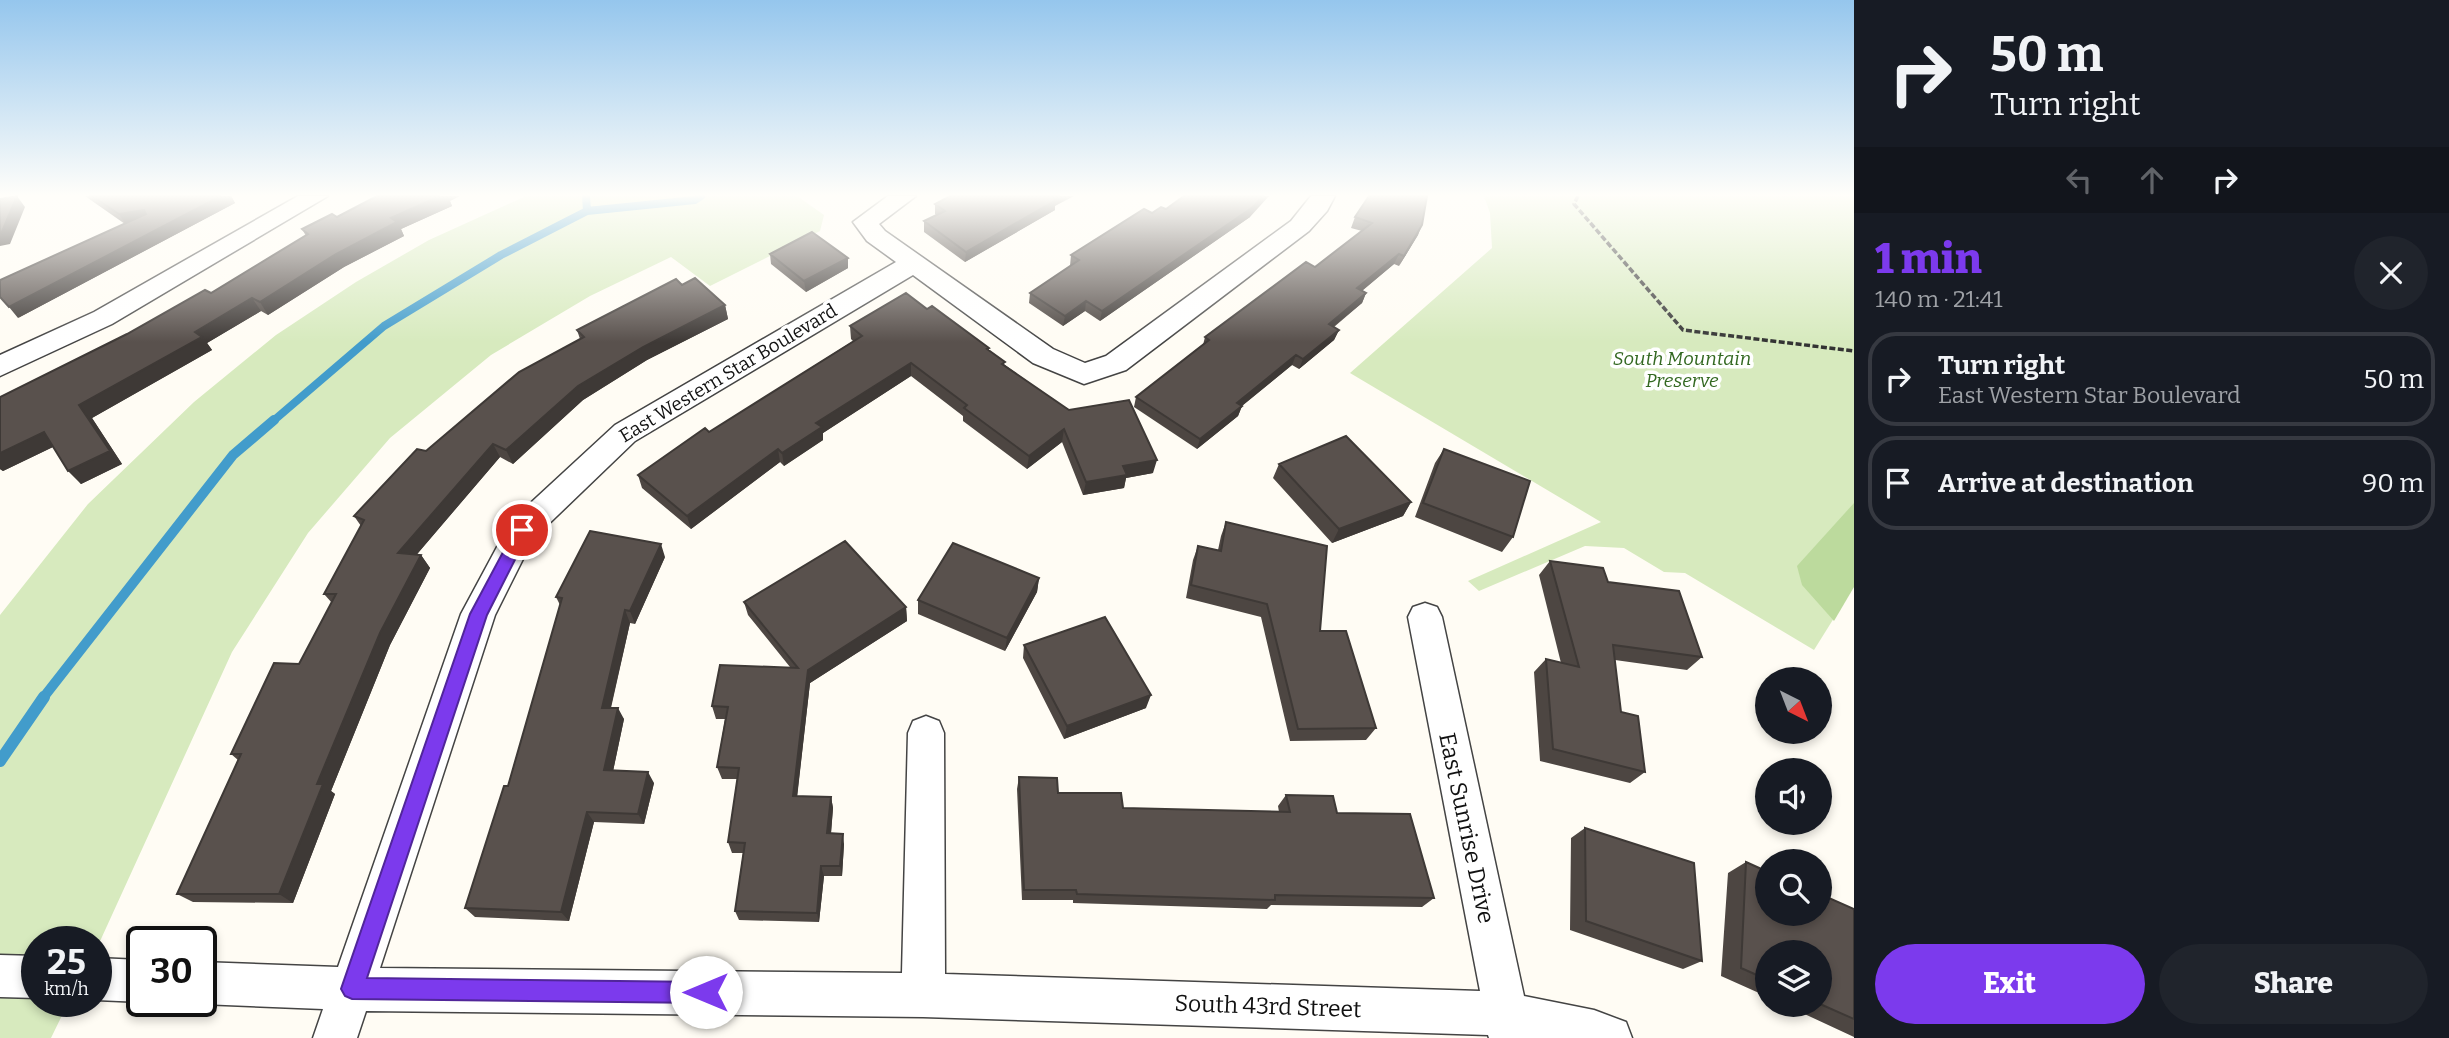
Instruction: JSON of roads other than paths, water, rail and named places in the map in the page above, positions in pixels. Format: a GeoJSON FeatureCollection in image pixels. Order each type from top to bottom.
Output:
{"type":"FeatureCollection","features":[{"type":"Feature","properties":{"kind":"street"},"geometry":{"type":"LineString","coordinates":[[0,366],[103,318],[231,244]]}},
{"type":"Feature","properties":{"kind":"street"},"geometry":{"type":"LineString","coordinates":[[887,244],[1043,356],[1084,373],[1116,363],[1275,244]]}},
{"type":"Feature","properties":{"kind":"street","name":"East Western Star Boulevard"},"geometry":{"type":"LineString","coordinates":[[335,1038],[478,614],[522,530],[625,433],[912,264]]}},
{"type":"Feature","properties":{"kind":"street","name":"East Sunrise Drive"},"geometry":{"type":"LineString","coordinates":[[1426,617],[1508,1026]]}},
{"type":"Feature","properties":{"kind":"street"},"geometry":{"type":"LineString","coordinates":[[923,995],[926,733]]}},
{"type":"Feature","properties":{"kind":"street"},"geometry":{"type":"LineString","coordinates":[[0,976],[21,977]]}},
{"type":"Feature","properties":{"kind":"street","name":"South 43rd Street"},"geometry":{"type":"LineString","coordinates":[[217,984],[352,989],[923,995],[1508,1026],[1611,1038]]}},
{"type":"Feature","properties":{"kind":"waterway"},"geometry":{"type":"LineString","coordinates":[[272,422],[384,326],[522,244]]}},
{"type":"Feature","properties":{"kind":"waterway"},"geometry":{"type":"LineString","coordinates":[[43,698],[233,455],[274,420]]}},
{"type":"Feature","properties":{"kind":"waterway"},"geometry":{"type":"LineString","coordinates":[[0,761],[44,697]]}},
{"type":"Feature","properties":{"kind":"park label","name":"South Mountain Preserve"},"geometry":{"type":"Point","coordinates":[1682,369]}}]}
